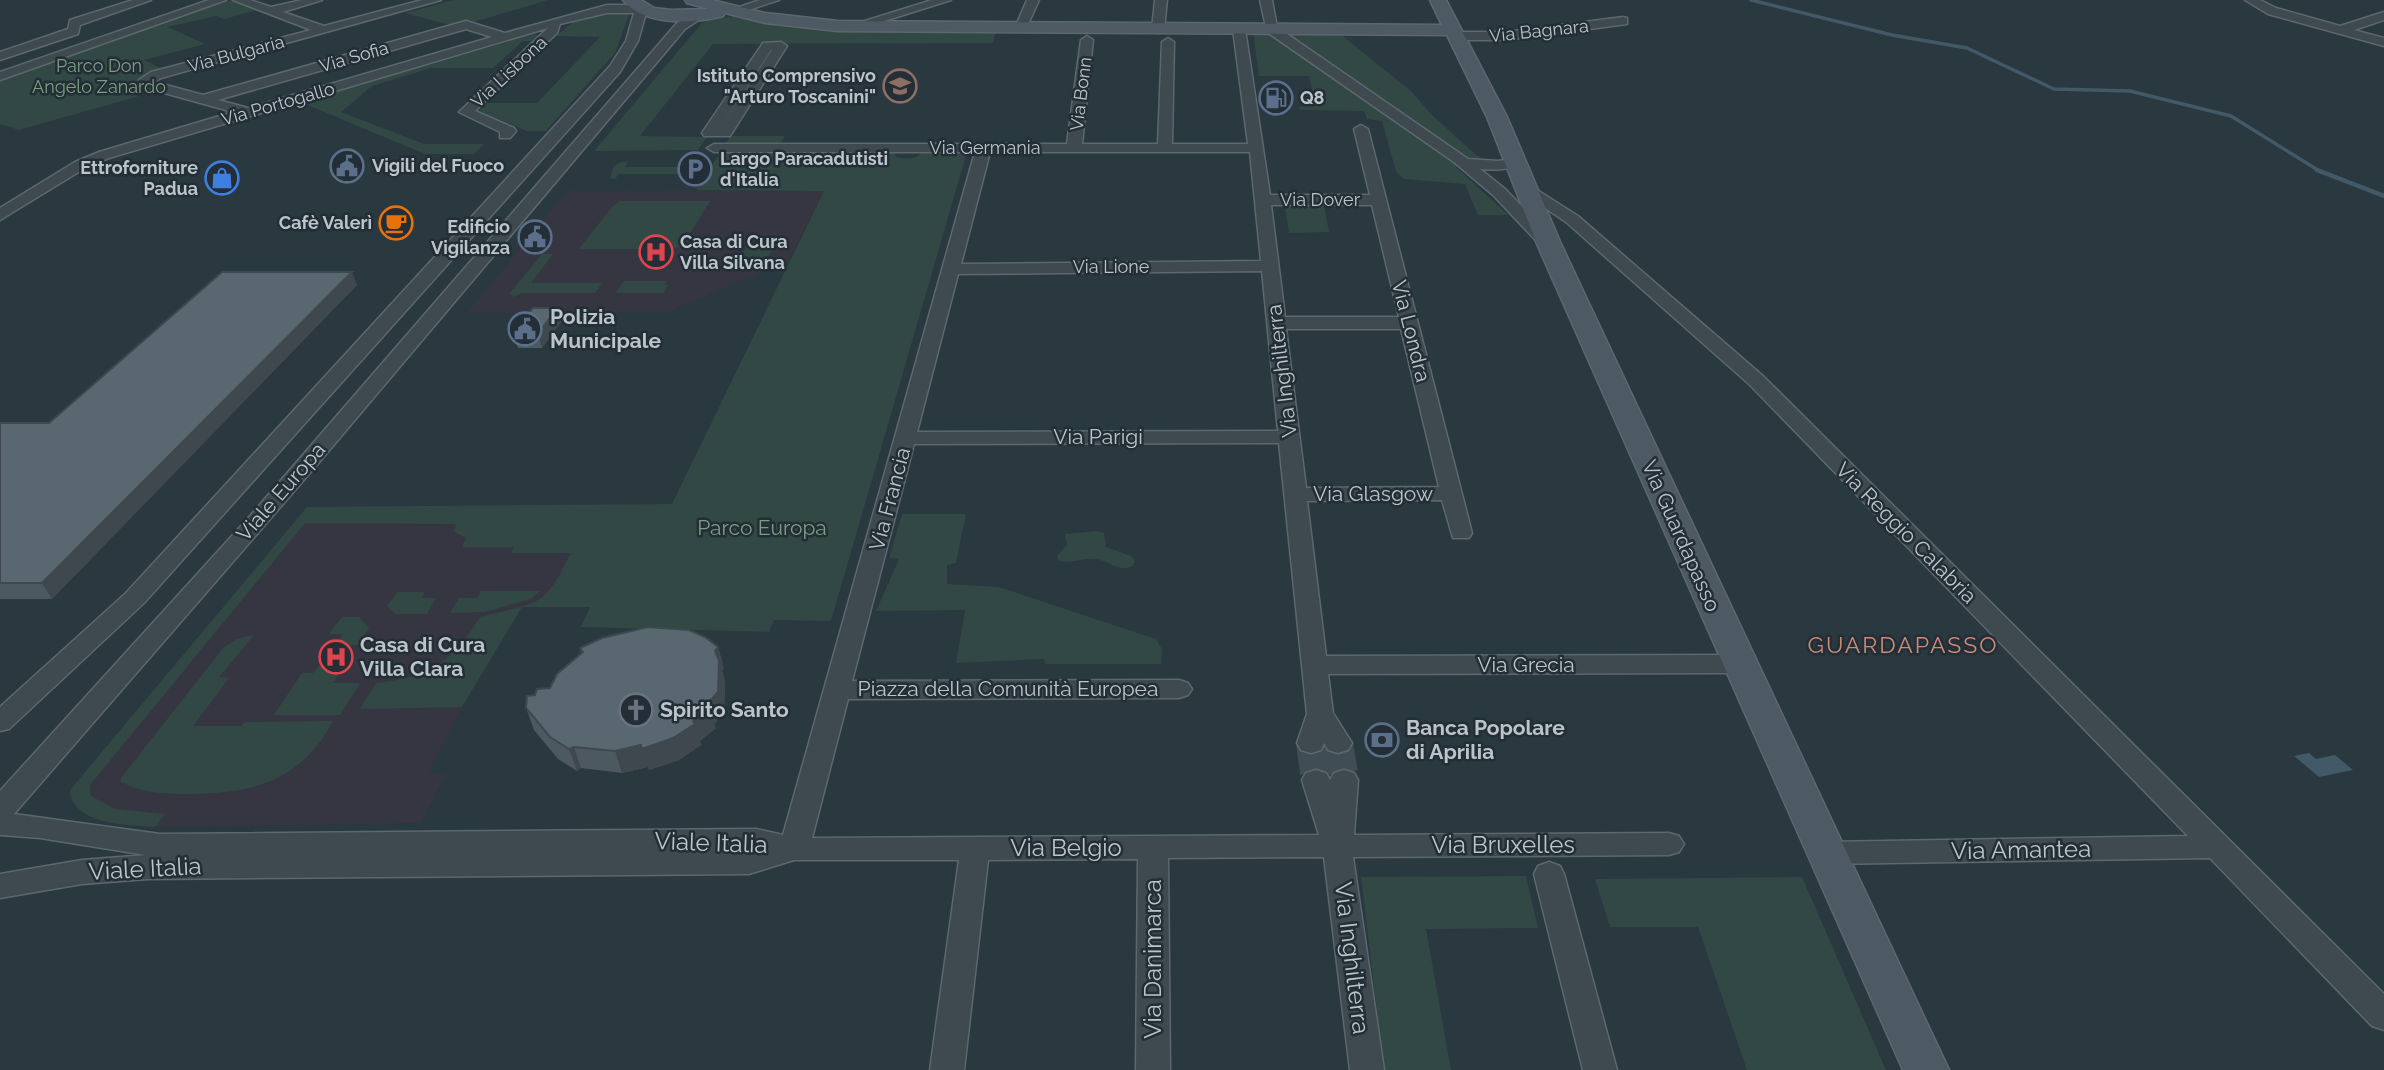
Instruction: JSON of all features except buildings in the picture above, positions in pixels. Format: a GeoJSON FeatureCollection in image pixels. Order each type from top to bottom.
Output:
{"type":"FeatureCollection","features":[{"type":"Feature","properties":{"kind":"street"},"geometry":{"type":"LineString","coordinates":[[0,56],[74,31],[74,23],[145,0]]}},
{"type":"Feature","properties":{"kind":"street"},"geometry":{"type":"LineString","coordinates":[[0,76],[220,0]]}},
{"type":"Feature","properties":{"kind":"street"},"geometry":{"type":"LineString","coordinates":[[239,0],[323,30]]}},
{"type":"Feature","properties":{"kind":"street"},"geometry":{"type":"LineString","coordinates":[[271,12],[316,0]]}},
{"type":"Feature","properties":{"kind":"street","name":"Via Bulgaria"},"geometry":{"type":"LineString","coordinates":[[248,113],[144,83],[156,75],[435,0]]}},
{"type":"Feature","properties":{"kind":"street","name":"Via Portogallo"},"geometry":{"type":"LineString","coordinates":[[568,18],[623,0]]}},
{"type":"Feature","properties":{"kind":"street"},"geometry":{"type":"LineString","coordinates":[[637,12],[691,13],[773,0]]}},
{"type":"Feature","properties":{"kind":"street"},"geometry":{"type":"LineString","coordinates":[[855,26],[945,0]]}},
{"type":"Feature","properties":{"kind":"street"},"geometry":{"type":"LineString","coordinates":[[1021,28],[1033,0]]}},
{"type":"Feature","properties":{"kind":"street"},"geometry":{"type":"LineString","coordinates":[[1161,0],[1165,148]]}},
{"type":"Feature","properties":{"kind":"street"},"geometry":{"type":"LineString","coordinates":[[1266,0],[1271,30]]}},
{"type":"Feature","properties":{"kind":"street","name":"Via Guardapasso"},"geometry":{"type":"LineString","coordinates":[[1438,0],[1484,89],[1529,189],[1549,244],[1926,1070]]}},
{"type":"Feature","properties":{"kind":"street"},"geometry":{"type":"LineString","coordinates":[[2251,0],[2268,9],[2384,41]]}},
{"type":"Feature","properties":{"kind":"street","name":"Via Portogallo"},"geometry":{"type":"LineString","coordinates":[[0,215],[89,160],[552,22],[607,9],[637,12]]}},
{"type":"Feature","properties":{"kind":"street"},"geometry":{"type":"LineString","coordinates":[[724,9],[794,22],[855,26],[1021,28],[1163,35],[1239,29],[1453,33]]}},
{"type":"Feature","properties":{"kind":"street","name":"Viale Europa"},"geometry":{"type":"LineString","coordinates":[[0,722],[135,598],[621,63],[637,12]]}},
{"type":"Feature","properties":{"kind":"street","name":"Viale Europa"},"geometry":{"type":"LineString","coordinates":[[0,810],[148,646],[410,344],[691,13]]}},
{"type":"Feature","properties":{"kind":"street"},"geometry":{"type":"LineString","coordinates":[[2341,30],[2384,16]]}},
{"type":"Feature","properties":{"kind":"street","name":"Via Bagnara"},"geometry":{"type":"LineString","coordinates":[[1453,33],[1512,35],[1623,21]]}},
{"type":"Feature","properties":{"kind":"street","name":"Via Lisbona"},"geometry":{"type":"LineString","coordinates":[[505,135],[509,131],[466,112],[553,30],[555,26],[552,22]]}},
{"type":"Feature","properties":{"kind":"street","name":"Via Sofia"},"geometry":{"type":"LineString","coordinates":[[202,100],[466,25],[506,37]]}},
{"type":"Feature","properties":{"kind":"street","name":"Via Inghilterra"},"geometry":{"type":"LineString","coordinates":[[1239,29],[1270,266],[1320,713],[1311,743]]}},
{"type":"Feature","properties":{"kind":"street"},"geometry":{"type":"LineString","coordinates":[[1271,30],[1464,163],[1502,196],[1549,244]]}},
{"type":"Feature","properties":{"kind":"street"},"geometry":{"type":"LineString","coordinates":[[1287,39],[1308,30]]}},
{"type":"Feature","properties":{"kind":"street","name":"Via Bonn"},"geometry":{"type":"LineString","coordinates":[[1074,148],[1087,40]]}},
{"type":"Feature","properties":{"kind":"street"},"geometry":{"type":"LineString","coordinates":[[767,46],[781,46],[731,124],[725,132],[709,133],[767,46]]}},
{"type":"Feature","properties":{"kind":"street","name":"Via Londra"},"geometry":{"type":"LineString","coordinates":[[1361,129],[1461,533]]}},
{"type":"Feature","properties":{"kind":"street","name":"Via Germania"},"geometry":{"type":"LineString","coordinates":[[725,132],[714,148],[1256,148]]}},
{"type":"Feature","properties":{"kind":"street","name":"Via Francia"},"geometry":{"type":"LineString","coordinates":[[794,849],[984,148]]}},
{"type":"Feature","properties":{"kind":"street"},"geometry":{"type":"LineString","coordinates":[[533,160],[563,161]]}},
{"type":"Feature","properties":{"kind":"street"},"geometry":{"type":"LineString","coordinates":[[1464,163],[1497,166],[1516,162]]}},
{"type":"Feature","properties":{"kind":"street"},"geometry":{"type":"LineString","coordinates":[[1502,196],[1529,189]]}},
{"type":"Feature","properties":{"kind":"street","name":"Via Reggio Calabria"},"geometry":{"type":"LineString","coordinates":[[1529,189],[1572,219],[1740,365],[2384,1016]]}},
{"type":"Feature","properties":{"kind":"street","name":"Via Dover"},"geometry":{"type":"LineString","coordinates":[[1262,200],[1378,200]]}},
{"type":"Feature","properties":{"kind":"street","name":"Via Lione"},"geometry":{"type":"LineString","coordinates":[[952,269],[1270,266]]}},
{"type":"Feature","properties":{"kind":"street"},"geometry":{"type":"LineString","coordinates":[[1276,323],[1409,323]]}},
{"type":"Feature","properties":{"kind":"street","name":"Via Parigi"},"geometry":{"type":"LineString","coordinates":[[907,438],[1289,437]]}},
{"type":"Feature","properties":{"kind":"street","name":"Via Glasgow"},"geometry":{"type":"LineString","coordinates":[[1296,495],[1451,494]]}},
{"type":"Feature","properties":{"kind":"street","name":"Via Grecia"},"geometry":{"type":"LineString","coordinates":[[1314,665],[1739,664]]}},
{"type":"Feature","properties":{"kind":"street","name":"Piazza della Comunità Europea"},"geometry":{"type":"LineString","coordinates":[[837,690],[1179,689]]}},
{"type":"Feature","properties":{"kind":"street","name":"Via Inghilterra"},"geometry":{"type":"LineString","coordinates":[[1320,713],[1338,743]]}},
{"type":"Feature","properties":{"kind":"street","name":"Via Inghilterra"},"geometry":{"type":"LineString","coordinates":[[1330,780],[1367,1070]]}},
{"type":"Feature","properties":{"kind":"street","name":"Viale Italia"},"geometry":{"type":"LineString","coordinates":[[0,824],[42,826],[112,841],[148,845],[756,840],[794,849]]}},
{"type":"Feature","properties":{"kind":"street","name":"Via Bruxelles"},"geometry":{"type":"LineString","coordinates":[[1338,846],[1669,844]]}},
{"type":"Feature","properties":{"kind":"street","name":"Via Belgio"},"geometry":{"type":"LineString","coordinates":[[794,849],[1338,846]]}},
{"type":"Feature","properties":{"kind":"street","name":"Via Danimarca"},"geometry":{"type":"LineString","coordinates":[[1153,847],[1153,1070]]}},
{"type":"Feature","properties":{"kind":"street","name":"Via Amantea"},"geometry":{"type":"LineString","coordinates":[[1826,853],[2215,847]]}},
{"type":"Feature","properties":{"kind":"street","name":"Viale Italia"},"geometry":{"type":"LineString","coordinates":[[0,886],[82,872],[147,867],[749,862],[794,849]]}},
{"type":"Feature","properties":{"kind":"street"},"geometry":{"type":"LineString","coordinates":[[947,1070],[975,849]]}},
{"type":"Feature","properties":{"kind":"street"},"geometry":{"type":"LineString","coordinates":[[1549,874],[1600,1070]]}},
{"type":"Feature","properties":{"kind":"shaded area","name":"Casa di Cura Villa Silvana"},"geometry":{"type":"Polygon","coordinates":[[[825,190],[789,260],[668,312],[467,313],[567,191],[825,190]]]}},
{"type":"Feature","properties":{"kind":"shaded area","name":"Casa di Cura Villa Clara"},"geometry":{"type":"Polygon","coordinates":[[[642,504],[590,607],[522,607],[462,707],[428,773],[446,774],[421,823],[155,827],[92,817],[79,810],[70,800],[70,790],[307,507],[642,504]]]}},
{"type":"Feature","properties":{"kind":"shaded area"},"geometry":{"type":"Polygon","coordinates":[[[2309,753],[2316,759],[2335,755],[2353,770],[2319,777],[2294,756],[2309,753]]]}},
{"type":"Feature","properties":{"kind":"green space","name":"Parco Don Angelo Zanardo"},"geometry":{"type":"Polygon","coordinates":[[[231,0],[257,10],[224,19],[216,16],[168,27],[205,44],[144,60],[164,70],[134,82],[134,87],[144,91],[138,93],[143,95],[19,130],[0,124],[0,78],[231,0]]]}},
{"type":"Feature","properties":{"kind":"green space"},"geometry":{"type":"Polygon","coordinates":[[[454,0],[548,0],[474,22],[466,20],[449,25],[405,13],[454,0]]]}},
{"type":"Feature","properties":{"kind":"green space"},"geometry":{"type":"Polygon","coordinates":[[[608,11],[630,13],[615,53],[546,131],[527,131],[479,111],[487,103],[537,103],[600,37],[556,36],[574,21],[608,11]]]}},
{"type":"Feature","properties":{"kind":"green space"},"geometry":{"type":"Polygon","coordinates":[[[734,17],[832,29],[996,31],[993,43],[713,44],[640,136],[707,137],[698,150],[594,151],[701,24],[712,18],[734,17]]]}},
{"type":"Feature","properties":{"kind":"green space"},"geometry":{"type":"Polygon","coordinates":[[[1342,31],[1344,37],[1412,92],[1431,114],[1475,154],[1486,161],[1501,161],[1504,157],[1503,161],[1455,166],[1508,215],[1478,215],[1465,184],[1404,179],[1396,172],[1382,121],[1367,119],[1364,111],[1300,110],[1299,107],[1307,106],[1307,103],[1300,103],[1299,95],[1314,96],[1309,76],[1259,76],[1253,32],[1342,31]]]}},
{"type":"Feature","properties":{"kind":"green space"},"geometry":{"type":"Polygon","coordinates":[[[534,34],[539,35],[533,41],[523,41],[493,68],[431,68],[372,86],[341,112],[424,144],[484,144],[474,154],[425,154],[300,102],[534,34]]]}},
{"type":"Feature","properties":{"kind":"green space"},"geometry":{"type":"Polygon","coordinates":[[[731,136],[785,136],[780,144],[725,144],[731,136]]]}},
{"type":"Feature","properties":{"kind":"green space","name":"Parco Europa"},"geometry":{"type":"Polygon","coordinates":[[[967,152],[831,621],[774,620],[769,632],[581,627],[590,607],[522,607],[462,707],[360,709],[376,683],[425,672],[449,656],[480,617],[540,599],[554,584],[571,553],[511,553],[514,547],[462,547],[466,538],[453,531],[457,524],[305,523],[90,785],[91,796],[115,809],[165,814],[155,827],[103,821],[91,817],[73,802],[70,790],[307,507],[672,504],[824,191],[696,190],[720,153],[894,153],[896,157],[906,158],[916,157],[921,153],[967,152]]]}},
{"type":"Feature","properties":{"kind":"green space"},"geometry":{"type":"Polygon","coordinates":[[[628,162],[625,167],[688,167],[684,174],[619,174],[615,179],[610,178],[614,166],[628,162]]]}},
{"type":"Feature","properties":{"kind":"green space"},"geometry":{"type":"Polygon","coordinates":[[[620,201],[710,201],[682,246],[672,249],[579,249],[612,207],[620,201]]]}},
{"type":"Feature","properties":{"kind":"green space"},"geometry":{"type":"Polygon","coordinates":[[[1285,206],[1324,206],[1329,232],[1289,233],[1285,206]]]}},
{"type":"Feature","properties":{"kind":"green space"},"geometry":{"type":"Polygon","coordinates":[[[777,243],[761,261],[736,266],[748,244],[777,243]]]}},
{"type":"Feature","properties":{"kind":"green space"},"geometry":{"type":"Polygon","coordinates":[[[542,254],[553,254],[531,283],[602,283],[595,293],[522,293],[513,297],[510,293],[542,254]]]}},
{"type":"Feature","properties":{"kind":"green space"},"geometry":{"type":"Polygon","coordinates":[[[624,281],[667,281],[665,284],[668,285],[664,293],[616,293],[624,281]]]}},
{"type":"Feature","properties":{"kind":"green space"},"geometry":{"type":"Polygon","coordinates":[[[902,514],[966,514],[956,563],[947,565],[947,584],[999,587],[1156,639],[1162,649],[1161,664],[1045,664],[1044,659],[956,663],[965,610],[876,611],[899,559],[889,558],[902,514]]]}},
{"type":"Feature","properties":{"kind":"green space"},"geometry":{"type":"Polygon","coordinates":[[[1097,531],[1104,533],[1106,547],[1131,556],[1135,561],[1133,566],[1123,568],[1096,559],[1067,562],[1058,560],[1057,556],[1067,545],[1065,534],[1097,531]]]}},
{"type":"Feature","properties":{"kind":"green space"},"geometry":{"type":"Polygon","coordinates":[[[481,591],[540,591],[531,599],[485,612],[450,613],[459,598],[477,598],[481,591]]]}},
{"type":"Feature","properties":{"kind":"green space"},"geometry":{"type":"Polygon","coordinates":[[[397,592],[425,592],[422,598],[436,598],[427,614],[395,614],[387,606],[397,592]]]}},
{"type":"Feature","properties":{"kind":"green space"},"geometry":{"type":"Polygon","coordinates":[[[342,617],[359,617],[369,628],[357,645],[336,645],[343,634],[329,634],[342,617]]]}},
{"type":"Feature","properties":{"kind":"green space"},"geometry":{"type":"Polygon","coordinates":[[[254,635],[219,677],[229,678],[193,726],[241,726],[245,722],[333,721],[307,757],[275,779],[257,786],[217,793],[165,793],[139,789],[121,782],[121,778],[224,647],[237,639],[254,635]]]}},
{"type":"Feature","properties":{"kind":"green space"},"geometry":{"type":"Polygon","coordinates":[[[323,661],[347,661],[333,683],[360,683],[340,715],[274,715],[302,673],[313,673],[323,661]]]}},
{"type":"Feature","properties":{"kind":"green space"},"geometry":{"type":"Polygon","coordinates":[[[1526,876],[1538,928],[1426,929],[1451,1070],[1384,1070],[1361,877],[1526,876]]]}},
{"type":"Feature","properties":{"kind":"green space"},"geometry":{"type":"Polygon","coordinates":[[[1802,877],[1886,1070],[1747,1070],[1698,927],[1610,927],[1595,879],[1802,877]]]}},
{"type":"Feature","properties":{"kind":"waterway"},"geometry":{"type":"LineString","coordinates":[[1751,0],[1892,35],[1967,48],[2054,89],[2130,91],[2231,116],[2319,171]]}},
{"type":"Feature","properties":{"kind":"waterway"},"geometry":{"type":"LineString","coordinates":[[2319,171],[2384,196]]}},
{"type":"Feature","properties":{"kind":"tunnel"},"geometry":{"type":"LineString","coordinates":[[1311,743],[1316,780]]}},
{"type":"Feature","properties":{"kind":"tunnel"},"geometry":{"type":"LineString","coordinates":[[1338,743],[1344,780]]}},
{"type":"Feature","properties":{"kind":"place","name":"Istituto Comprensivo \"Arturo Toscanini\""},"geometry":{"type":"Point","coordinates":[900,86]}},
{"type":"Feature","properties":{"kind":"place","name":"Q8"},"geometry":{"type":"Point","coordinates":[1276,98]}},
{"type":"Feature","properties":{"kind":"place","name":"Vigili del Fuoco"},"geometry":{"type":"Point","coordinates":[347,166]}},
{"type":"Feature","properties":{"kind":"place","name":"Largo Paracadutisti d'Italia"},"geometry":{"type":"Point","coordinates":[695,169]}},
{"type":"Feature","properties":{"kind":"place","name":"Ettroforniture Padua"},"geometry":{"type":"Point","coordinates":[222,178]}},
{"type":"Feature","properties":{"kind":"place","name":"Cafè Valerì"},"geometry":{"type":"Point","coordinates":[396,223]}},
{"type":"Feature","properties":{"kind":"place","name":"Edificio Vigilanza"},"geometry":{"type":"Point","coordinates":[535,237]}},
{"type":"Feature","properties":{"kind":"place","name":"Casa di Cura Villa Silvana"},"geometry":{"type":"Point","coordinates":[656,252]}},
{"type":"Feature","properties":{"kind":"place","name":"Polizia Municipale"},"geometry":{"type":"Point","coordinates":[525,329]}},
{"type":"Feature","properties":{"kind":"place","name":"Casa di Cura Villa Clara"},"geometry":{"type":"Point","coordinates":[336,657]}},
{"type":"Feature","properties":{"kind":"place","name":"Spirito Santo"},"geometry":{"type":"Point","coordinates":[636,710]}},
{"type":"Feature","properties":{"kind":"place","name":"Banca Popolare di Aprilia"},"geometry":{"type":"Point","coordinates":[1382,740]}},
{"type":"Feature","properties":{"kind":"district","name":"GUARDAPASSO"},"geometry":{"type":"Point","coordinates":[1903,645]}}]}
